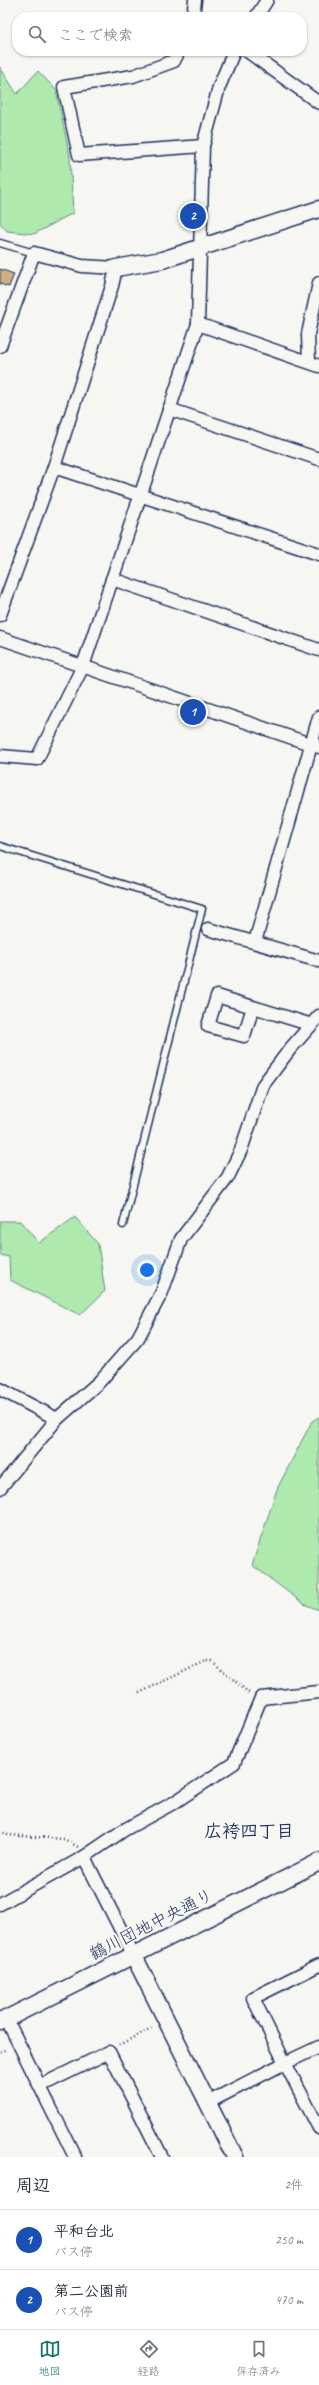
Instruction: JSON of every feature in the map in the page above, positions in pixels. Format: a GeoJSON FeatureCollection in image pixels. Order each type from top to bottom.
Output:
{"type":"FeatureCollection","features":[{"type":"Feature","properties":{"kind":"street"},"geometry":{"type":"LineString","coordinates":[[195,0],[195,12]]}},
{"type":"Feature","properties":{"kind":"street"},"geometry":{"type":"LineString","coordinates":[[259,12],[267,0]]}},
{"type":"Feature","properties":{"kind":"street"},"geometry":{"type":"LineString","coordinates":[[176,56],[174,61],[133,76],[64,87],[79,155],[203,146]]}},
{"type":"Feature","properties":{"kind":"street"},"geometry":{"type":"LineString","coordinates":[[0,756],[37,759],[83,666],[198,324],[203,146],[220,87],[232,56]]}},
{"type":"Feature","properties":{"kind":"street"},"geometry":{"type":"LineString","coordinates":[[254,56],[319,103]]}},
{"type":"Feature","properties":{"kind":"street"},"geometry":{"type":"LineString","coordinates":[[0,344],[34,253],[82,266],[116,268],[162,260],[200,249],[319,209]]}},
{"type":"Feature","properties":{"kind":"street"},"geometry":{"type":"LineString","coordinates":[[0,615],[54,467],[112,286],[116,268]]}},
{"type":"Feature","properties":{"kind":"street"},"geometry":{"type":"LineString","coordinates":[[314,364],[308,334],[319,283]]}},
{"type":"Feature","properties":{"kind":"street"},"geometry":{"type":"LineString","coordinates":[[198,324],[314,364]]}},
{"type":"Feature","properties":{"kind":"street"},"geometry":{"type":"LineString","coordinates":[[169,409],[319,459]]}},
{"type":"Feature","properties":{"kind":"street"},"geometry":{"type":"LineString","coordinates":[[54,467],[141,494],[319,554]]}},
{"type":"Feature","properties":{"kind":"street"},"geometry":{"type":"LineString","coordinates":[[112,579],[319,650]]}},
{"type":"Feature","properties":{"kind":"street"},"geometry":{"type":"LineString","coordinates":[[0,638],[315,745]]}},
{"type":"Feature","properties":{"kind":"street"},"geometry":{"type":"LineString","coordinates":[[255,942],[315,745],[319,717]]}},
{"type":"Feature","properties":{"kind":"street"},"geometry":{"type":"LineString","coordinates":[[203,927],[319,961]]}},
{"type":"Feature","properties":{"kind":"street"},"geometry":{"type":"LineString","coordinates":[[0,1488],[57,1419],[99,1382],[138,1338],[162,1292],[181,1239],[228,1177],[241,1150],[263,1085],[315,1020],[253,1007]]}},
{"type":"Feature","properties":{"kind":"street"},"geometry":{"type":"LineString","coordinates":[[0,1389],[57,1419]]}},
{"type":"Feature","properties":{"kind":"street"},"geometry":{"type":"LineString","coordinates":[[0,1904],[84,1857],[124,1830],[175,1802],[234,1763],[261,1698],[319,1692]]}},
{"type":"Feature","properties":{"kind":"street"},"geometry":{"type":"LineString","coordinates":[[84,1857],[235,2157]]}},
{"type":"Feature","properties":{"kind":"street","name":"鶴川団地中央通り"},"geometry":{"type":"LineString","coordinates":[[3,2020],[319,1862]]}},
{"type":"Feature","properties":{"kind":"street"},"geometry":{"type":"LineString","coordinates":[[319,1965],[253,1998],[319,2128]]}},
{"type":"Feature","properties":{"kind":"street"},"geometry":{"type":"LineString","coordinates":[[3,2020],[40,2086],[75,2157]]}},
{"type":"Feature","properties":{"kind":"street"},"geometry":{"type":"LineString","coordinates":[[207,2103],[319,2047]]}},
{"type":"Feature","properties":{"kind":"street"},"geometry":{"type":"LineString","coordinates":[[40,2086],[108,2052],[162,2157]]}},
{"type":"Feature","properties":{"kind":"lane"},"geometry":{"type":"LineString","coordinates":[[0,243],[34,253]]}},
{"type":"Feature","properties":{"kind":"lane"},"geometry":{"type":"LineString","coordinates":[[0,846],[202,909],[203,927],[122,1225]]}},
{"type":"Feature","properties":{"kind":"path"},"geometry":{"type":"LineString","coordinates":[[139,1693],[206,1661],[212,1661],[253,1697],[261,1698]]}},
{"type":"Feature","properties":{"kind":"path"},"geometry":{"type":"LineString","coordinates":[[0,1831],[8,1835],[64,1839],[74,1843],[82,1850],[84,1857]]}},
{"type":"Feature","properties":{"kind":"path"},"geometry":{"type":"LineString","coordinates":[[116,2046],[154,2027]]}},
{"type":"Feature","properties":{"kind":"path"},"geometry":{"type":"LineString","coordinates":[[0,2052],[5,2050]]}},
{"type":"Feature","properties":{"kind":"green space"},"geometry":{"type":"Polygon","coordinates":[[[0,67],[17,94],[38,71],[56,90],[70,157],[73,213],[34,234],[7,231],[0,223],[0,67]]]}},
{"type":"Feature","properties":{"kind":"green space"},"geometry":{"type":"Polygon","coordinates":[[[75,1217],[98,1244],[105,1291],[80,1315],[10,1280],[9,1257],[0,1255],[0,1221],[20,1221],[39,1243],[75,1217]]]}},
{"type":"Feature","properties":{"kind":"green space"},"geometry":{"type":"Polygon","coordinates":[[[319,1417],[319,1610],[304,1604],[252,1565],[277,1489],[312,1421],[319,1417]]]}},
{"type":"Feature","properties":{"kind":"building"},"geometry":{"type":"Polygon","coordinates":[[[0,269],[14,274],[9,287],[0,284],[0,269]]]}},
{"type":"Feature","properties":{"kind":"place","name":"第二公園前"},"geometry":{"type":"Point","coordinates":[193,216]}},
{"type":"Feature","properties":{"kind":"place","name":"平和台北"},"geometry":{"type":"Point","coordinates":[193,712]}},
{"type":"Feature","properties":{"kind":"district","name":"広袴四丁目"},"geometry":{"type":"Point","coordinates":[249,1831]}}]}
